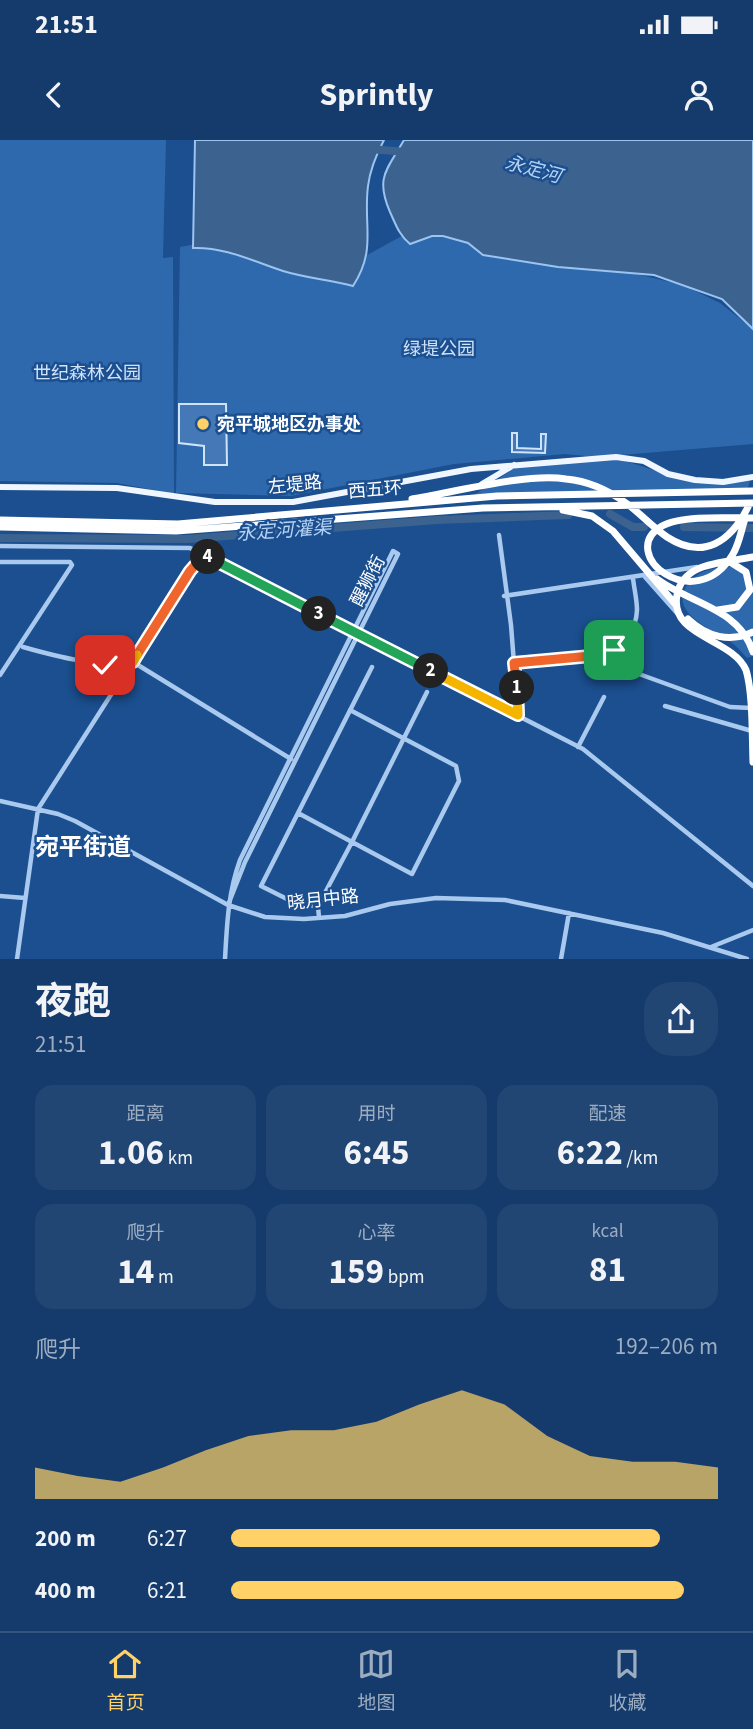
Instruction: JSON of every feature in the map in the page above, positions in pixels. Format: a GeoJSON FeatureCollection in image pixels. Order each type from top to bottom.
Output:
{"type":"FeatureCollection","features":[{"type":"Feature","properties":{"kind":"highway"},"geometry":{"type":"LineString","coordinates":[[367,506],[554,478],[576,480],[624,501],[666,536],[681,544],[695,547],[710,546],[727,537],[751,505]]}},
{"type":"Feature","properties":{"kind":"highway"},"geometry":{"type":"LineString","coordinates":[[753,490],[751,505],[736,549],[718,572],[702,580],[689,582],[668,577],[653,564],[649,554],[650,542],[662,526],[683,521],[753,517]]}},
{"type":"Feature","properties":{"kind":"highway","name":"西五环"},"geometry":{"type":"LineString","coordinates":[[0,520],[178,524],[498,496],[753,490]]}},
{"type":"Feature","properties":{"kind":"highway","name":"西五环"},"geometry":{"type":"LineString","coordinates":[[0,527],[176,531],[483,508],[751,505]]}},
{"type":"Feature","properties":{"kind":"highway"},"geometry":{"type":"LineString","coordinates":[[538,507],[592,516],[612,531],[645,573],[701,630],[723,638],[753,632]]}},
{"type":"Feature","properties":{"kind":"highway"},"geometry":{"type":"LineString","coordinates":[[753,557],[698,567],[688,574],[676,598],[678,615],[694,631],[729,649],[746,670],[751,708],[753,762]]}},
{"type":"Feature","properties":{"kind":"highway"},"geometry":{"type":"LineString","coordinates":[[717,610],[737,607],[750,590],[746,572],[730,562]]}},
{"type":"Feature","properties":{"kind":"highway"},"geometry":{"type":"LineString","coordinates":[[645,573],[692,600],[717,610],[740,627],[753,652]]}},
{"type":"Feature","properties":{"kind":"main road","name":"左堤路"},"geometry":{"type":"LineString","coordinates":[[0,487],[117,488],[215,502],[293,502],[458,471],[616,457],[643,461],[668,474],[695,480],[723,482],[753,477]]}},
{"type":"Feature","properties":{"kind":"main road"},"geometry":{"type":"LineString","coordinates":[[471,489],[516,464]]}},
{"type":"Feature","properties":{"kind":"street"},"geometry":{"type":"LineString","coordinates":[[499,535],[518,715]]}},
{"type":"Feature","properties":{"kind":"street"},"geometry":{"type":"LineString","coordinates":[[0,546],[190,548],[578,747],[753,886]]}},
{"type":"Feature","properties":{"kind":"street","name":"醒狮街"},"geometry":{"type":"LineString","coordinates":[[225,959],[228,905],[229,890],[240,860],[289,758],[355,632],[398,554],[393,551],[355,632],[295,762],[245,862],[228,905]]}},
{"type":"Feature","properties":{"kind":"street"},"geometry":{"type":"LineString","coordinates":[[17,959],[38,809],[190,571],[204,555]]}},
{"type":"Feature","properties":{"kind":"street"},"geometry":{"type":"LineString","coordinates":[[0,562],[70,562],[72,565],[0,676]]}},
{"type":"Feature","properties":{"kind":"street"},"geometry":{"type":"LineString","coordinates":[[506,596],[698,567]]}},
{"type":"Feature","properties":{"kind":"street"},"geometry":{"type":"LineString","coordinates":[[645,573],[678,615]]}},
{"type":"Feature","properties":{"kind":"street"},"geometry":{"type":"LineString","coordinates":[[514,663],[591,656],[614,650],[634,624],[637,610],[633,578]]}},
{"type":"Feature","properties":{"kind":"street"},"geometry":{"type":"LineString","coordinates":[[23,648],[105,665],[133,662],[295,762]]}},
{"type":"Feature","properties":{"kind":"street"},"geometry":{"type":"LineString","coordinates":[[318,906],[297,904],[261,886],[372,667]]}},
{"type":"Feature","properties":{"kind":"street"},"geometry":{"type":"LineString","coordinates":[[628,670],[730,707],[751,708]]}},
{"type":"Feature","properties":{"kind":"street"},"geometry":{"type":"LineString","coordinates":[[319,918],[318,906],[427,692]]}},
{"type":"Feature","properties":{"kind":"street"},"geometry":{"type":"LineString","coordinates":[[578,747],[604,697]]}},
{"type":"Feature","properties":{"kind":"street"},"geometry":{"type":"LineString","coordinates":[[665,706],[752,733]]}},
{"type":"Feature","properties":{"kind":"street"},"geometry":{"type":"LineString","coordinates":[[298,813],[412,874],[459,781],[456,766],[350,710]]}},
{"type":"Feature","properties":{"kind":"street","name":"晓月中路"},"geometry":{"type":"LineString","coordinates":[[0,802],[38,809],[75,821],[228,905],[265,917],[345,916],[390,904],[436,898],[505,900],[663,933],[747,959]]}},
{"type":"Feature","properties":{"kind":"street"},"geometry":{"type":"LineString","coordinates":[[0,896],[26,898]]}},
{"type":"Feature","properties":{"kind":"street"},"geometry":{"type":"LineString","coordinates":[[561,959],[569,914]]}},
{"type":"Feature","properties":{"kind":"street"},"geometry":{"type":"LineString","coordinates":[[710,947],[753,930]]}},
{"type":"Feature","properties":{"kind":"green space","name":"世纪森林公园"},"geometry":{"type":"Polygon","coordinates":[[[0,140],[166,140],[163,258],[173,257],[174,494],[117,483],[0,481],[0,140]]]}},
{"type":"Feature","properties":{"kind":"green space","name":"绿堤公园"},"geometry":{"type":"Polygon","coordinates":[[[409,232],[476,234],[683,285],[720,303],[753,329],[753,444],[597,457],[565,454],[454,464],[291,496],[176,493],[180,247],[234,237],[340,270],[409,232]]]}},
{"type":"Feature","properties":{"kind":"green space"},"geometry":{"type":"Polygon","coordinates":[[[619,459],[691,482],[751,478],[748,488],[474,495],[518,466],[619,459]]]}},
{"type":"Feature","properties":{"kind":"green space"},"geometry":{"type":"Polygon","coordinates":[[[733,567],[746,576],[753,591],[753,656],[747,658],[733,644],[695,619],[687,612],[683,603],[683,594],[688,584],[697,575],[714,569],[733,567]]]}},
{"type":"Feature","properties":{"kind":"water"},"geometry":{"type":"Polygon","coordinates":[[[195,140],[384,140],[369,180],[367,249],[353,286],[292,273],[228,252],[193,248],[195,140]]]}},
{"type":"Feature","properties":{"kind":"water"},"geometry":{"type":"Polygon","coordinates":[[[404,140],[753,140],[753,329],[722,299],[654,275],[558,267],[483,255],[468,243],[443,236],[432,236],[410,244],[396,225],[383,190],[385,174],[404,140]]]}},
{"type":"Feature","properties":{"kind":"building","name":"宛平城地区办事处"},"geometry":{"type":"Polygon","coordinates":[[[179,404],[226,404],[227,465],[204,465],[204,446],[179,443],[179,404]]]}},
{"type":"Feature","properties":{"kind":"building"},"geometry":{"type":"Polygon","coordinates":[[[512,433],[517,433],[517,448],[541,449],[541,434],[546,434],[545,453],[512,452],[512,433]]]}},
{"type":"Feature","properties":{"kind":"waterway","name":"永定河"},"geometry":{"type":"LineString","coordinates":[[370,149],[406,152]]}},
{"type":"Feature","properties":{"kind":"waterway","name":"永定河灌渠"},"geometry":{"type":"LineString","coordinates":[[610,514],[633,527],[644,527]]}},
{"type":"Feature","properties":{"kind":"waterway","name":"永定河灌渠"},"geometry":{"type":"LineString","coordinates":[[0,538],[187,539],[437,520],[568,515]]}},
{"type":"Feature","properties":{"kind":"waterway","name":"永定河灌渠"},"geometry":{"type":"LineString","coordinates":[[684,527],[753,528]]}},
{"type":"Feature","properties":{"kind":"place","name":"宛平城地区办事处"},"geometry":{"type":"Point","coordinates":[203,424]}},
{"type":"Feature","properties":{"kind":"district","name":"宛平街道"},"geometry":{"type":"Point","coordinates":[83,847]}},
{"type":"Feature","properties":{"kind":"route"},"geometry":{"type":"LineString","coordinates":[[105,665],[133,662],[190,571],[204,555],[518,715],[514,663],[591,656],[614,650]]}}]}
